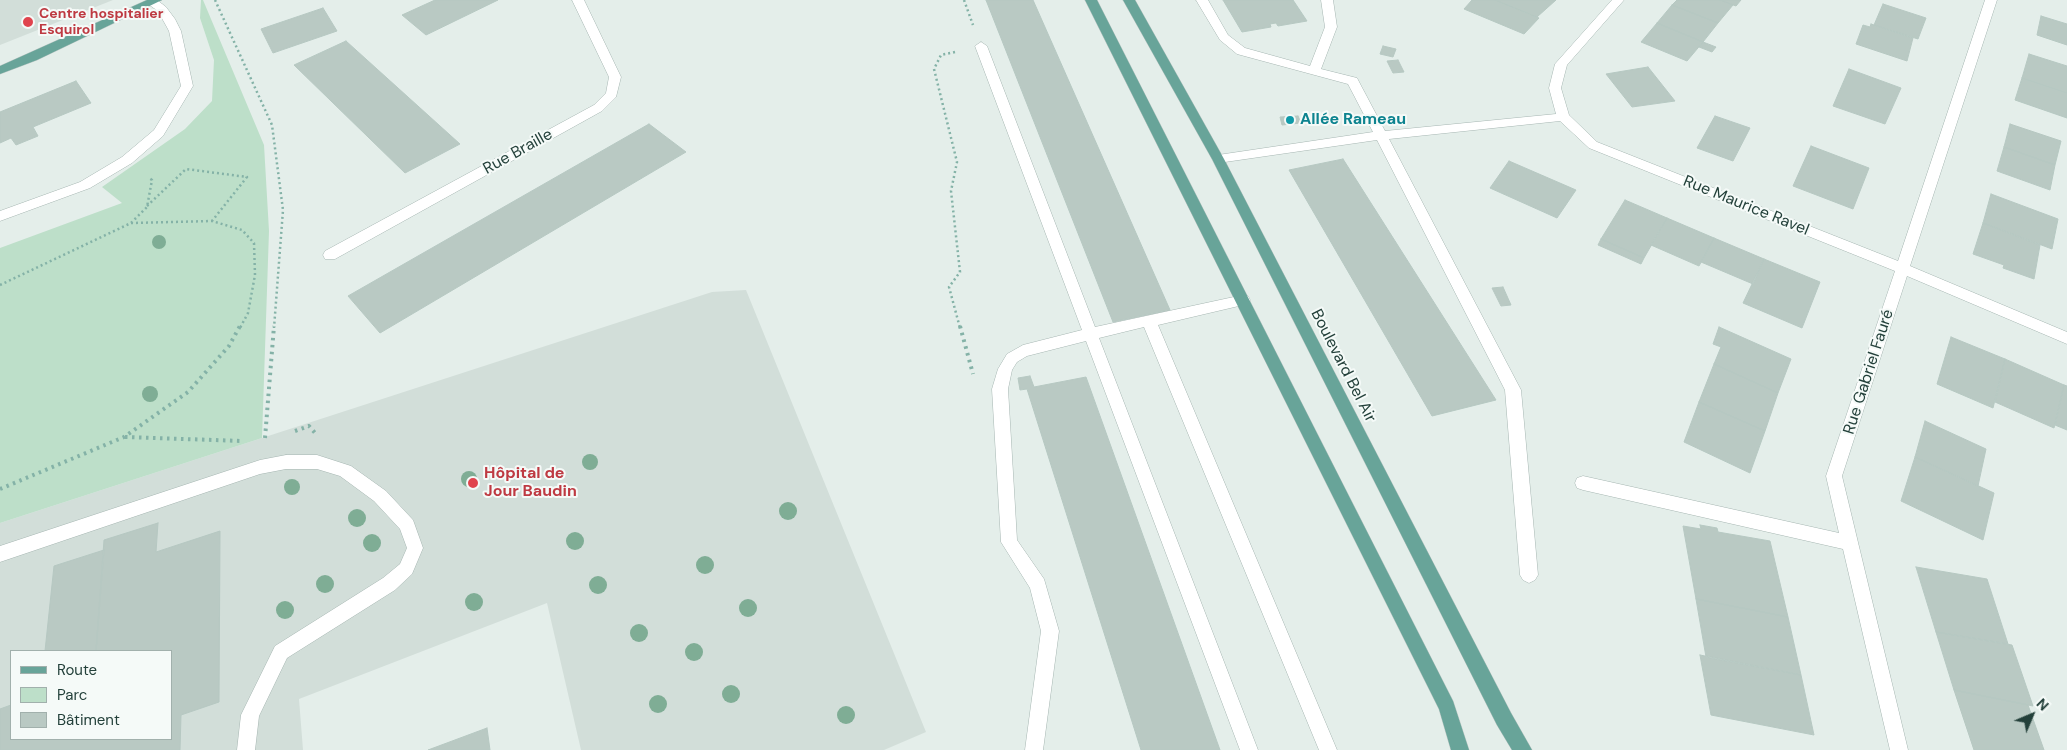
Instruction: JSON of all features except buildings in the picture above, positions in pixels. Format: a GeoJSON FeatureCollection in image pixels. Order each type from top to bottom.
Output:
{"type":"FeatureCollection","features":[{"type":"Feature","properties":{"kind":"main road"},"geometry":{"type":"LineString","coordinates":[[1091,0],[1447,707],[1460,750]]}},
{"type":"Feature","properties":{"kind":"main road","name":"Boulevard Bel Air"},"geometry":{"type":"LineString","coordinates":[[1129,0],[1218,159],[1504,718],[1523,750]]}},
{"type":"Feature","properties":{"kind":"main road"},"geometry":{"type":"LineString","coordinates":[[0,70],[154,1]]}},
{"type":"Feature","properties":{"kind":"street","name":"Rue Braille"},"geometry":{"type":"LineString","coordinates":[[330,255],[598,108],[612,94],[615,77],[578,0]]}},
{"type":"Feature","properties":{"kind":"street"},"geometry":{"type":"LineString","coordinates":[[1202,0],[1224,38],[1241,51],[1353,81],[1513,390],[1529,575]]}},
{"type":"Feature","properties":{"kind":"street"},"geometry":{"type":"LineString","coordinates":[[1314,70],[1331,26],[1327,0]]}},
{"type":"Feature","properties":{"kind":"street"},"geometry":{"type":"LineString","coordinates":[[1218,159],[1382,135],[1563,117],[1555,88],[1561,64],[1618,0]]}},
{"type":"Feature","properties":{"kind":"street","name":"Rue Gabriel Fauré"},"geometry":{"type":"LineString","coordinates":[[1899,750],[1834,476],[1990,0]]}},
{"type":"Feature","properties":{"kind":"street"},"geometry":{"type":"LineString","coordinates":[[0,216],[85,185],[127,160],[158,133],[187,86],[175,31],[170,19],[154,1]]}},
{"type":"Feature","properties":{"kind":"street"},"geometry":{"type":"LineString","coordinates":[[981,46],[1249,750]]}},
{"type":"Feature","properties":{"kind":"street","name":"Rue Maurice Ravel"},"geometry":{"type":"LineString","coordinates":[[1563,117],[1593,145],[1903,269],[2067,338]]}},
{"type":"Feature","properties":{"kind":"street"},"geometry":{"type":"LineString","coordinates":[[1034,750],[1050,631],[1038,585],[1009,542],[1000,390],[1005,369],[1012,358],[1023,351],[1243,300]]}},
{"type":"Feature","properties":{"kind":"street"},"geometry":{"type":"LineString","coordinates":[[1149,321],[1328,750]]}},
{"type":"Feature","properties":{"kind":"street"},"geometry":{"type":"LineString","coordinates":[[0,554],[260,466],[286,462],[316,462],[345,471],[380,496],[407,525],[415,548],[406,569],[388,584],[281,652],[250,715],[246,750]]}},
{"type":"Feature","properties":{"kind":"street"},"geometry":{"type":"LineString","coordinates":[[1583,483],[1850,543]]}},
{"type":"Feature","properties":{"kind":"path"},"geometry":{"type":"LineString","coordinates":[[215,0],[272,125],[283,210],[265,442],[260,466]]}},
{"type":"Feature","properties":{"kind":"path"},"geometry":{"type":"LineString","coordinates":[[964,0],[981,46],[941,55],[934,69],[958,162],[951,190],[960,272],[949,287],[973,375]]}},
{"type":"Feature","properties":{"kind":"path"},"geometry":{"type":"LineString","coordinates":[[127,160],[152,180],[147,207]]}},
{"type":"Feature","properties":{"kind":"path"},"geometry":{"type":"LineString","coordinates":[[0,285],[131,223],[186,169],[247,176],[212,222]]}},
{"type":"Feature","properties":{"kind":"path"},"geometry":{"type":"LineString","coordinates":[[0,489],[124,437],[188,392],[229,346],[248,313],[255,275],[254,243],[242,230],[212,222],[131,223]]}},
{"type":"Feature","properties":{"kind":"shaded area","name":"Centre hospitalier Esquirol"},"geometry":{"type":"Polygon","coordinates":[[[0,0],[113,0],[0,45],[0,0]]]}},
{"type":"Feature","properties":{"kind":"shaded area","name":"Hôpital de Jour Baudin"},"geometry":{"type":"Polygon","coordinates":[[[746,290],[926,732],[884,750],[581,750],[547,603],[299,699],[303,750],[0,750],[0,523],[712,292],[746,290]]]}},
{"type":"Feature","properties":{"kind":"green space"},"geometry":{"type":"Polygon","coordinates":[[[201,0],[203,0],[264,145],[269,231],[262,438],[0,523],[0,248],[122,203],[102,187],[185,129],[212,101],[214,60],[200,18],[201,0]]]}},
{"type":"Feature","properties":{"kind":"place","name":"Centre hospitalier Esquirol"},"geometry":{"type":"Point","coordinates":[28,22]}},
{"type":"Feature","properties":{"kind":"place","name":"Allée Rameau"},"geometry":{"type":"Point","coordinates":[1290,120]}},
{"type":"Feature","properties":{"kind":"place","name":"Hôpital de Jour Baudin"},"geometry":{"type":"Point","coordinates":[473,483]}}]}
